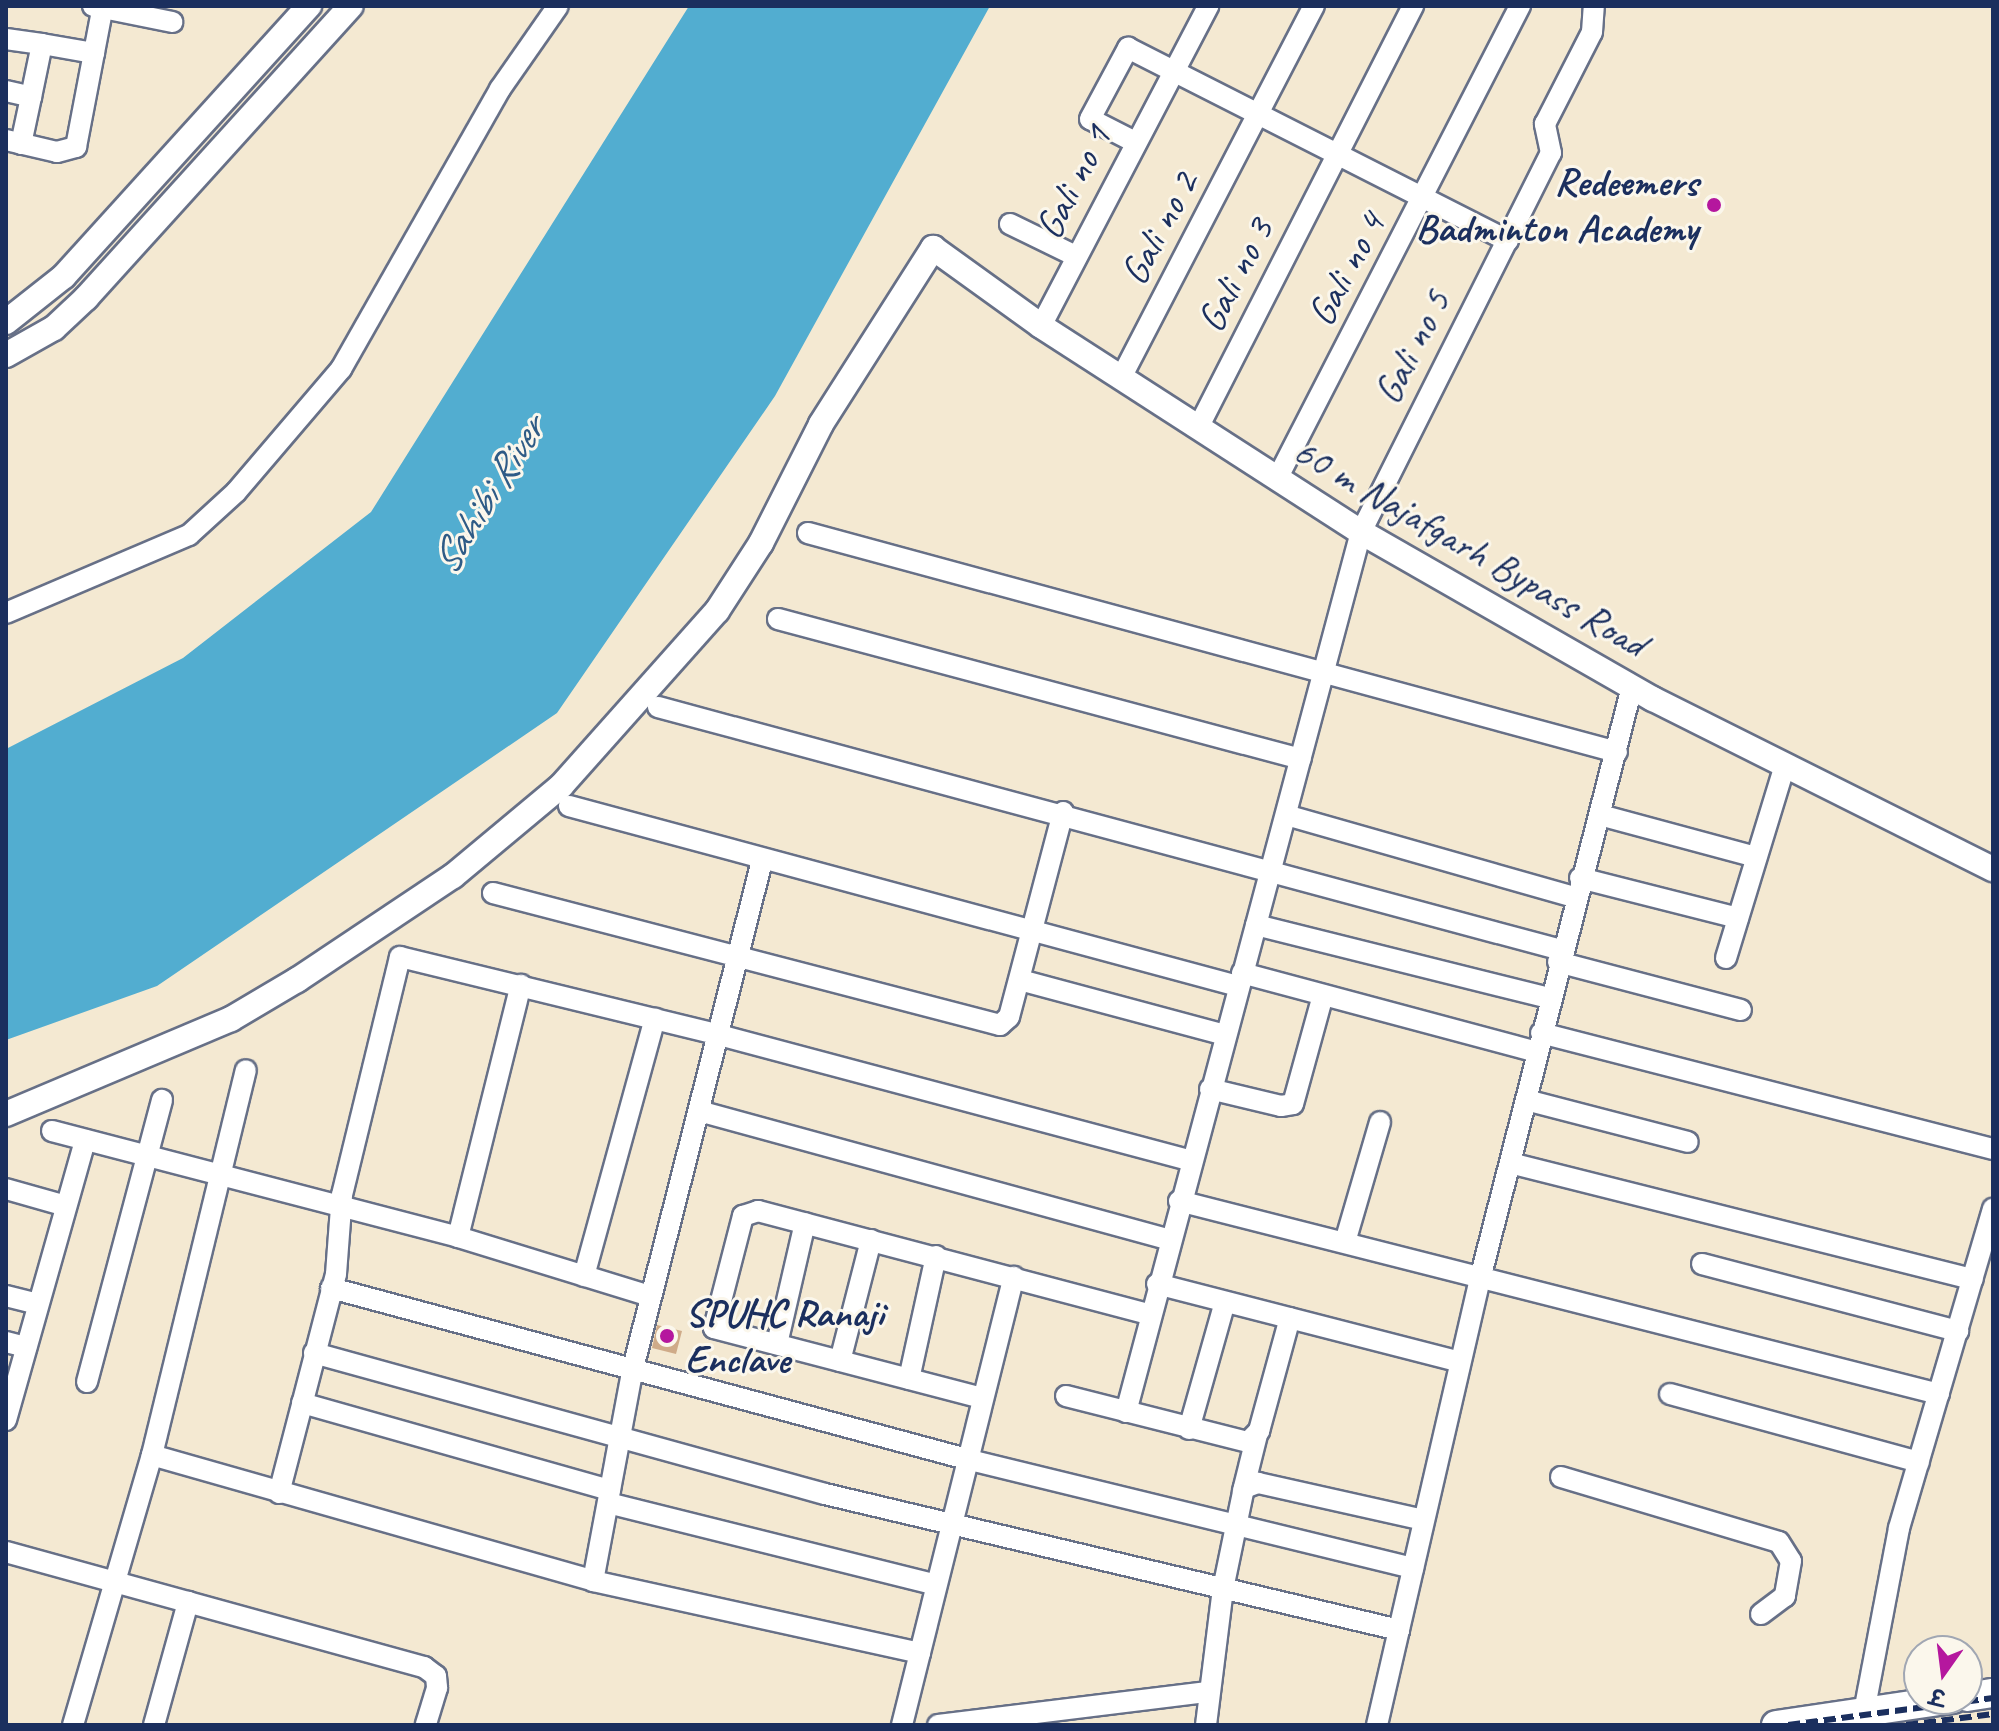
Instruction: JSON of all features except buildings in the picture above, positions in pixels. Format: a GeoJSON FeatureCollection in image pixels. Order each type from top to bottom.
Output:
{"type":"FeatureCollection","features":[{"type":"Feature","properties":{"kind":"main road"},"geometry":{"type":"LineString","coordinates":[[1776,1725],[1903,1706]]}},
{"type":"Feature","properties":{"kind":"street"},"geometry":{"type":"LineString","coordinates":[[6,322],[64,276],[309,6]]}},
{"type":"Feature","properties":{"kind":"street"},"geometry":{"type":"LineString","coordinates":[[6,355],[54,328],[86,298],[351,6]]}},
{"type":"Feature","properties":{"kind":"street"},"geometry":{"type":"LineString","coordinates":[[6,613],[189,535],[236,492],[341,369],[500,89],[558,6]]}},
{"type":"Feature","properties":{"kind":"street","name":"Gali no 1"},"geometry":{"type":"LineString","coordinates":[[1041,326],[1133,141],[1208,6]]}},
{"type":"Feature","properties":{"kind":"street","name":"Gali no 2"},"geometry":{"type":"LineString","coordinates":[[1122,376],[1314,6]]}},
{"type":"Feature","properties":{"kind":"street","name":"Gali no 3"},"geometry":{"type":"LineString","coordinates":[[1198,428],[1413,6]]}},
{"type":"Feature","properties":{"kind":"street","name":"Gali no 4"},"geometry":{"type":"LineString","coordinates":[[1277,479],[1520,6]]}},
{"type":"Feature","properties":{"kind":"street","name":"Gali no 5"},"geometry":{"type":"LineString","coordinates":[[1126,1412],[1168,1239],[1271,871],[1361,532],[1551,153],[1547,118],[1592,32],[1594,6]]}},
{"type":"Feature","properties":{"kind":"street"},"geometry":{"type":"LineString","coordinates":[[42,44],[31,97],[14,142],[57,152],[76,147],[100,7],[172,22]]}},
{"type":"Feature","properties":{"kind":"street"},"geometry":{"type":"LineString","coordinates":[[6,39],[94,53]]}},
{"type":"Feature","properties":{"kind":"street"},"geometry":{"type":"LineString","coordinates":[[1133,141],[1090,119],[1128,48],[1508,241]]}},
{"type":"Feature","properties":{"kind":"street"},"geometry":{"type":"LineString","coordinates":[[6,91],[31,97]]}},
{"type":"Feature","properties":{"kind":"street","name":"Gali no 1"},"geometry":{"type":"LineString","coordinates":[[1010,224],[1076,256]]}},
{"type":"Feature","properties":{"kind":"street","name":"60 m Najafgarh Bypass Road"},"geometry":{"type":"LineString","coordinates":[[6,1114],[231,1019],[284,988],[453,876],[561,786],[717,611],[761,543],[821,424],[933,248],[1041,326],[1361,532],[1632,687],[1784,768],[1993,869]]}},
{"type":"Feature","properties":{"kind":"street"},"geometry":{"type":"LineString","coordinates":[[808,533],[1617,752]]}},
{"type":"Feature","properties":{"kind":"street"},"geometry":{"type":"LineString","coordinates":[[778,619],[1301,759]]}},
{"type":"Feature","properties":{"kind":"street"},"geometry":{"type":"LineString","coordinates":[[1377,1725],[1460,1362],[1549,998],[1632,687]]}},
{"type":"Feature","properties":{"kind":"street"},"geometry":{"type":"LineString","coordinates":[[658,707],[1063,812],[1741,1010]]}},
{"type":"Feature","properties":{"kind":"street"},"geometry":{"type":"LineString","coordinates":[[1726,958],[1784,768]]}},
{"type":"Feature","properties":{"kind":"street"},"geometry":{"type":"LineString","coordinates":[[569,806],[1031,933],[1539,1043],[1993,1149]]}},
{"type":"Feature","properties":{"kind":"street"},"geometry":{"type":"LineString","coordinates":[[493,893],[1000,1025],[1009,1017],[1020,980],[1063,812]]}},
{"type":"Feature","properties":{"kind":"street"},"geometry":{"type":"LineString","coordinates":[[1286,815],[1577,888],[1738,918]]}},
{"type":"Feature","properties":{"kind":"street"},"geometry":{"type":"LineString","coordinates":[[1600,815],[1756,857]]}},
{"type":"Feature","properties":{"kind":"street"},"geometry":{"type":"LineString","coordinates":[[593,1581],[632,1372],[762,861]]}},
{"type":"Feature","properties":{"kind":"street"},"geometry":{"type":"LineString","coordinates":[[1256,925],[1549,998]]}},
{"type":"Feature","properties":{"kind":"street"},"geometry":{"type":"LineString","coordinates":[[279,1493],[331,1288],[341,1207],[396,962],[410,958],[521,985],[1190,1160]]}},
{"type":"Feature","properties":{"kind":"street"},"geometry":{"type":"LineString","coordinates":[[1020,980],[1225,1035]]}},
{"type":"Feature","properties":{"kind":"street"},"geometry":{"type":"LineString","coordinates":[[458,1237],[521,985]]}},
{"type":"Feature","properties":{"kind":"street"},"geometry":{"type":"LineString","coordinates":[[1210,1089],[1281,1106],[1293,1104],[1323,995]]}},
{"type":"Feature","properties":{"kind":"street"},"geometry":{"type":"LineString","coordinates":[[584,1276],[655,1019]]}},
{"type":"Feature","properties":{"kind":"street"},"geometry":{"type":"LineString","coordinates":[[73,1725],[152,1455],[246,1070]]}},
{"type":"Feature","properties":{"kind":"street"},"geometry":{"type":"LineString","coordinates":[[87,1382],[162,1100]]}},
{"type":"Feature","properties":{"kind":"street"},"geometry":{"type":"LineString","coordinates":[[1526,1100],[1688,1142]]}},
{"type":"Feature","properties":{"kind":"street"},"geometry":{"type":"LineString","coordinates":[[699,1111],[1168,1239]]}},
{"type":"Feature","properties":{"kind":"street"},"geometry":{"type":"LineString","coordinates":[[1345,1242],[1380,1122]]}},
{"type":"Feature","properties":{"kind":"street"},"geometry":{"type":"LineString","coordinates":[[52,1131],[148,1153],[458,1237],[650,1296]]}},
{"type":"Feature","properties":{"kind":"street"},"geometry":{"type":"LineString","coordinates":[[6,1420],[16,1345],[38,1304],[85,1140]]}},
{"type":"Feature","properties":{"kind":"street"},"geometry":{"type":"LineString","coordinates":[[1510,1163],[1973,1279]]}},
{"type":"Feature","properties":{"kind":"street"},"geometry":{"type":"LineString","coordinates":[[6,1189],[66,1206]]}},
{"type":"Feature","properties":{"kind":"street"},"geometry":{"type":"LineString","coordinates":[[1179,1201],[1481,1275],[1939,1394]]}},
{"type":"Feature","properties":{"kind":"street"},"geometry":{"type":"LineString","coordinates":[[1864,1712],[1895,1543],[1993,1209]]}},
{"type":"Feature","properties":{"kind":"street"},"geometry":{"type":"LineString","coordinates":[[982,1398],[714,1328],[743,1216],[758,1211],[1149,1314]]}},
{"type":"Feature","properties":{"kind":"street"},"geometry":{"type":"LineString","coordinates":[[777,1344],[805,1223]]}},
{"type":"Feature","properties":{"kind":"street"},"geometry":{"type":"LineString","coordinates":[[840,1361],[871,1240]]}},
{"type":"Feature","properties":{"kind":"street"},"geometry":{"type":"LineString","coordinates":[[909,1379],[936,1256]]}},
{"type":"Feature","properties":{"kind":"street"},"geometry":{"type":"LineString","coordinates":[[1702,1264],[1958,1331]]}},
{"type":"Feature","properties":{"kind":"street"},"geometry":{"type":"LineString","coordinates":[[902,1725],[949,1525],[1014,1277]]}},
{"type":"Feature","properties":{"kind":"street"},"geometry":{"type":"LineString","coordinates":[[1157,1284],[1460,1362]]}},
{"type":"Feature","properties":{"kind":"street"},"geometry":{"type":"LineString","coordinates":[[331,1288],[632,1372],[967,1459],[1413,1568]]}},
{"type":"Feature","properties":{"kind":"street"},"geometry":{"type":"LineString","coordinates":[[6,1296],[38,1304]]}},
{"type":"Feature","properties":{"kind":"street"},"geometry":{"type":"LineString","coordinates":[[1189,1429],[1225,1302]]}},
{"type":"Feature","properties":{"kind":"street"},"geometry":{"type":"LineString","coordinates":[[1206,1725],[1223,1589],[1243,1491],[1290,1318]]}},
{"type":"Feature","properties":{"kind":"street"},"geometry":{"type":"LineString","coordinates":[[314,1353],[949,1525],[1399,1630]]}},
{"type":"Feature","properties":{"kind":"street"},"geometry":{"type":"LineString","coordinates":[[1670,1394],[1919,1462]]}},
{"type":"Feature","properties":{"kind":"street"},"geometry":{"type":"LineString","coordinates":[[1066,1396],[1240,1441],[1257,1435]]}},
{"type":"Feature","properties":{"kind":"street"},"geometry":{"type":"LineString","coordinates":[[302,1403],[609,1496],[936,1585]]}},
{"type":"Feature","properties":{"kind":"street"},"geometry":{"type":"LineString","coordinates":[[152,1455],[593,1581],[920,1653]]}},
{"type":"Feature","properties":{"kind":"street"},"geometry":{"type":"LineString","coordinates":[[1561,1477],[1779,1542],[1791,1561],[1785,1596],[1761,1614]]}},
{"type":"Feature","properties":{"kind":"street"},"geometry":{"type":"LineString","coordinates":[[1243,1491],[1258,1483],[1423,1520]]}},
{"type":"Feature","properties":{"kind":"street"},"geometry":{"type":"LineString","coordinates":[[6,1552],[424,1667],[436,1676],[437,1688],[426,1725]]}},
{"type":"Feature","properties":{"kind":"street"},"geometry":{"type":"LineString","coordinates":[[154,1725],[188,1602]]}},
{"type":"Feature","properties":{"kind":"street"},"geometry":{"type":"LineString","coordinates":[[938,1725],[1208,1692]]}},
{"type":"Feature","properties":{"kind":"water","name":"Sahibi River"},"geometry":{"type":"Polygon","coordinates":[[[689,6],[990,6],[775,396],[557,713],[157,986],[6,1040],[6,749],[183,658],[371,512],[689,6]]]}},
{"type":"Feature","properties":{"kind":"railway"},"geometry":{"type":"LineString","coordinates":[[1788,1725],[1993,1698]]}},
{"type":"Feature","properties":{"kind":"railway"},"geometry":{"type":"LineString","coordinates":[[1906,1725],[1993,1714]]}},
{"type":"Feature","properties":{"kind":"place","name":"Redeemers Badminton Academy"},"geometry":{"type":"Point","coordinates":[1714,205]}},
{"type":"Feature","properties":{"kind":"place","name":"SPUHC Ranaji Enclave"},"geometry":{"type":"Point","coordinates":[667,1336]}}]}
